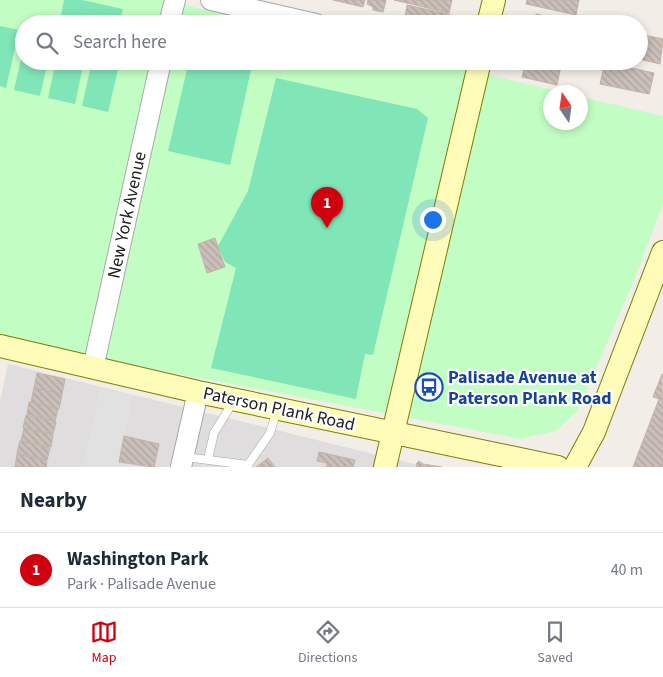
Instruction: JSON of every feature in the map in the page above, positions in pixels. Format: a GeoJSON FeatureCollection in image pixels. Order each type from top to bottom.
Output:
{"type":"FeatureCollection","features":[{"type":"Feature","properties":{"kind":"main road"},"geometry":{"type":"LineString","coordinates":[[490,15],[494,0]]}},
{"type":"Feature","properties":{"kind":"main road"},"geometry":{"type":"LineString","coordinates":[[385,467],[478,70]]}},
{"type":"Feature","properties":{"kind":"main road"},"geometry":{"type":"LineString","coordinates":[[575,467],[594,432],[663,252]]}},
{"type":"Feature","properties":{"kind":"main road","name":"Paterson Plank Road"},"geometry":{"type":"LineString","coordinates":[[0,346],[198,392],[229,413],[278,409],[558,467]]}},
{"type":"Feature","properties":{"kind":"street"},"geometry":{"type":"LineString","coordinates":[[171,15],[175,0]]}},
{"type":"Feature","properties":{"kind":"street"},"geometry":{"type":"LineString","coordinates":[[211,0],[277,15]]}},
{"type":"Feature","properties":{"kind":"street","name":"New York Avenue"},"geometry":{"type":"LineString","coordinates":[[93,368],[159,70]]}},
{"type":"Feature","properties":{"kind":"street"},"geometry":{"type":"LineString","coordinates":[[182,462],[198,392]]}},
{"type":"Feature","properties":{"kind":"lane"},"geometry":{"type":"LineString","coordinates":[[182,462],[208,459],[248,465],[250,457],[261,447],[270,433],[278,409]]}},
{"type":"Feature","properties":{"kind":"lane"},"geometry":{"type":"LineString","coordinates":[[208,459],[229,413]]}},
{"type":"Feature","properties":{"kind":"lane"},"geometry":{"type":"LineString","coordinates":[[261,431],[270,433]]}},
{"type":"Feature","properties":{"kind":"lane"},"geometry":{"type":"LineString","coordinates":[[252,444],[261,447]]}},
{"type":"Feature","properties":{"kind":"shaded area"},"geometry":{"type":"Polygon","coordinates":[[[8,364],[426,467],[0,467],[0,402],[8,364]]]}},
{"type":"Feature","properties":{"kind":"shaded area"},"geometry":{"type":"Polygon","coordinates":[[[100,388],[133,395],[119,462],[143,467],[83,467],[100,388]]]}},
{"type":"Feature","properties":{"kind":"green space"},"geometry":{"type":"Polygon","coordinates":[[[0,0],[163,0],[227,15],[15,15],[15,70],[468,70],[543,88],[543,130],[588,130],[588,99],[663,116],[663,204],[635,278],[578,410],[556,431],[520,439],[84,356],[0,335],[0,0]]]}},
{"type":"Feature","properties":{"kind":"green space"},"geometry":{"type":"Polygon","coordinates":[[[64,0],[82,0],[123,9],[121,15],[61,15],[64,0]]]}},
{"type":"Feature","properties":{"kind":"green space"},"geometry":{"type":"Polygon","coordinates":[[[0,26],[15,29],[15,48],[6,88],[0,86],[0,26]]]}},
{"type":"Feature","properties":{"kind":"green space"},"geometry":{"type":"Polygon","coordinates":[[[19,70],[46,70],[40,96],[14,90],[19,70]]]}},
{"type":"Feature","properties":{"kind":"green space"},"geometry":{"type":"Polygon","coordinates":[[[54,70],[82,70],[75,104],[48,98],[54,70]]]}},
{"type":"Feature","properties":{"kind":"green space"},"geometry":{"type":"Polygon","coordinates":[[[90,70],[118,70],[108,112],[82,106],[90,70]]]}},
{"type":"Feature","properties":{"kind":"green space"},"geometry":{"type":"Polygon","coordinates":[[[187,70],[251,70],[230,165],[168,151],[187,70]]]}},
{"type":"Feature","properties":{"kind":"green space"},"geometry":{"type":"Polygon","coordinates":[[[276,78],[417,109],[428,118],[373,355],[365,354],[356,399],[211,368],[236,268],[225,262],[218,246],[248,191],[276,78]]]}},
{"type":"Feature","properties":{"kind":"building"},"geometry":{"type":"Polygon","coordinates":[[[333,0],[365,0],[363,7],[333,0]]]}},
{"type":"Feature","properties":{"kind":"building"},"geometry":{"type":"Polygon","coordinates":[[[368,0],[386,0],[383,12],[373,10],[373,7],[367,4],[368,0]]]}},
{"type":"Feature","properties":{"kind":"building"},"geometry":{"type":"Polygon","coordinates":[[[394,0],[452,0],[449,13],[394,0]]]}},
{"type":"Feature","properties":{"kind":"building"},"geometry":{"type":"Polygon","coordinates":[[[527,0],[579,0],[576,15],[526,4],[527,0]]]}},
{"type":"Feature","properties":{"kind":"building"},"geometry":{"type":"Polygon","coordinates":[[[407,5],[450,15],[405,15],[407,5]]]}},
{"type":"Feature","properties":{"kind":"building"},"geometry":{"type":"Polygon","coordinates":[[[648,36],[663,39],[660,64],[648,61],[648,36]]]}},
{"type":"Feature","properties":{"kind":"building"},"geometry":{"type":"Polygon","coordinates":[[[524,70],[560,70],[557,85],[522,77],[524,70]]]}},
{"type":"Feature","properties":{"kind":"building"},"geometry":{"type":"Polygon","coordinates":[[[603,70],[641,70],[654,73],[649,94],[600,84],[603,70]]]}},
{"type":"Feature","properties":{"kind":"building"},"geometry":{"type":"Polygon","coordinates":[[[215,238],[225,267],[207,273],[198,244],[215,238]]]}},
{"type":"Feature","properties":{"kind":"building"},"geometry":{"type":"Polygon","coordinates":[[[37,373],[65,379],[62,394],[34,388],[37,373]]]}},
{"type":"Feature","properties":{"kind":"building"},"geometry":{"type":"Polygon","coordinates":[[[662,374],[663,467],[633,467],[659,399],[653,397],[662,374]]]}},
{"type":"Feature","properties":{"kind":"building"},"geometry":{"type":"Polygon","coordinates":[[[34,388],[62,394],[59,409],[31,402],[34,388]]]}},
{"type":"Feature","properties":{"kind":"building"},"geometry":{"type":"Polygon","coordinates":[[[29,402],[58,409],[55,421],[27,414],[29,402]]]}},
{"type":"Feature","properties":{"kind":"building"},"geometry":{"type":"Polygon","coordinates":[[[26,415],[56,422],[53,434],[23,428],[26,415]]]}},
{"type":"Feature","properties":{"kind":"building"},"geometry":{"type":"Polygon","coordinates":[[[24,428],[53,435],[51,447],[21,441],[24,428]]]}},
{"type":"Feature","properties":{"kind":"building"},"geometry":{"type":"Polygon","coordinates":[[[124,436],[159,444],[154,467],[119,462],[124,436]]]}},
{"type":"Feature","properties":{"kind":"building"},"geometry":{"type":"Polygon","coordinates":[[[20,441],[50,448],[47,460],[17,453],[20,441]]]}},
{"type":"Feature","properties":{"kind":"building"},"geometry":{"type":"Polygon","coordinates":[[[319,452],[355,460],[353,467],[326,467],[327,463],[317,461],[319,452]]]}},
{"type":"Feature","properties":{"kind":"building"},"geometry":{"type":"Polygon","coordinates":[[[17,454],[47,461],[46,467],[15,467],[17,454]]]}},
{"type":"Feature","properties":{"kind":"building"},"geometry":{"type":"Polygon","coordinates":[[[268,458],[275,467],[256,467],[268,458]]]}},
{"type":"Feature","properties":{"kind":"building"},"geometry":{"type":"Polygon","coordinates":[[[419,461],[423,464],[442,467],[417,467],[416,464],[419,461]]]}},
{"type":"Feature","properties":{"kind":"place","name":"Washington Park"},"geometry":{"type":"Point","coordinates":[327,228]}},
{"type":"Feature","properties":{"kind":"place","name":"Palisade Avenue at Paterson Plank Road"},"geometry":{"type":"Point","coordinates":[429,387]}}]}
